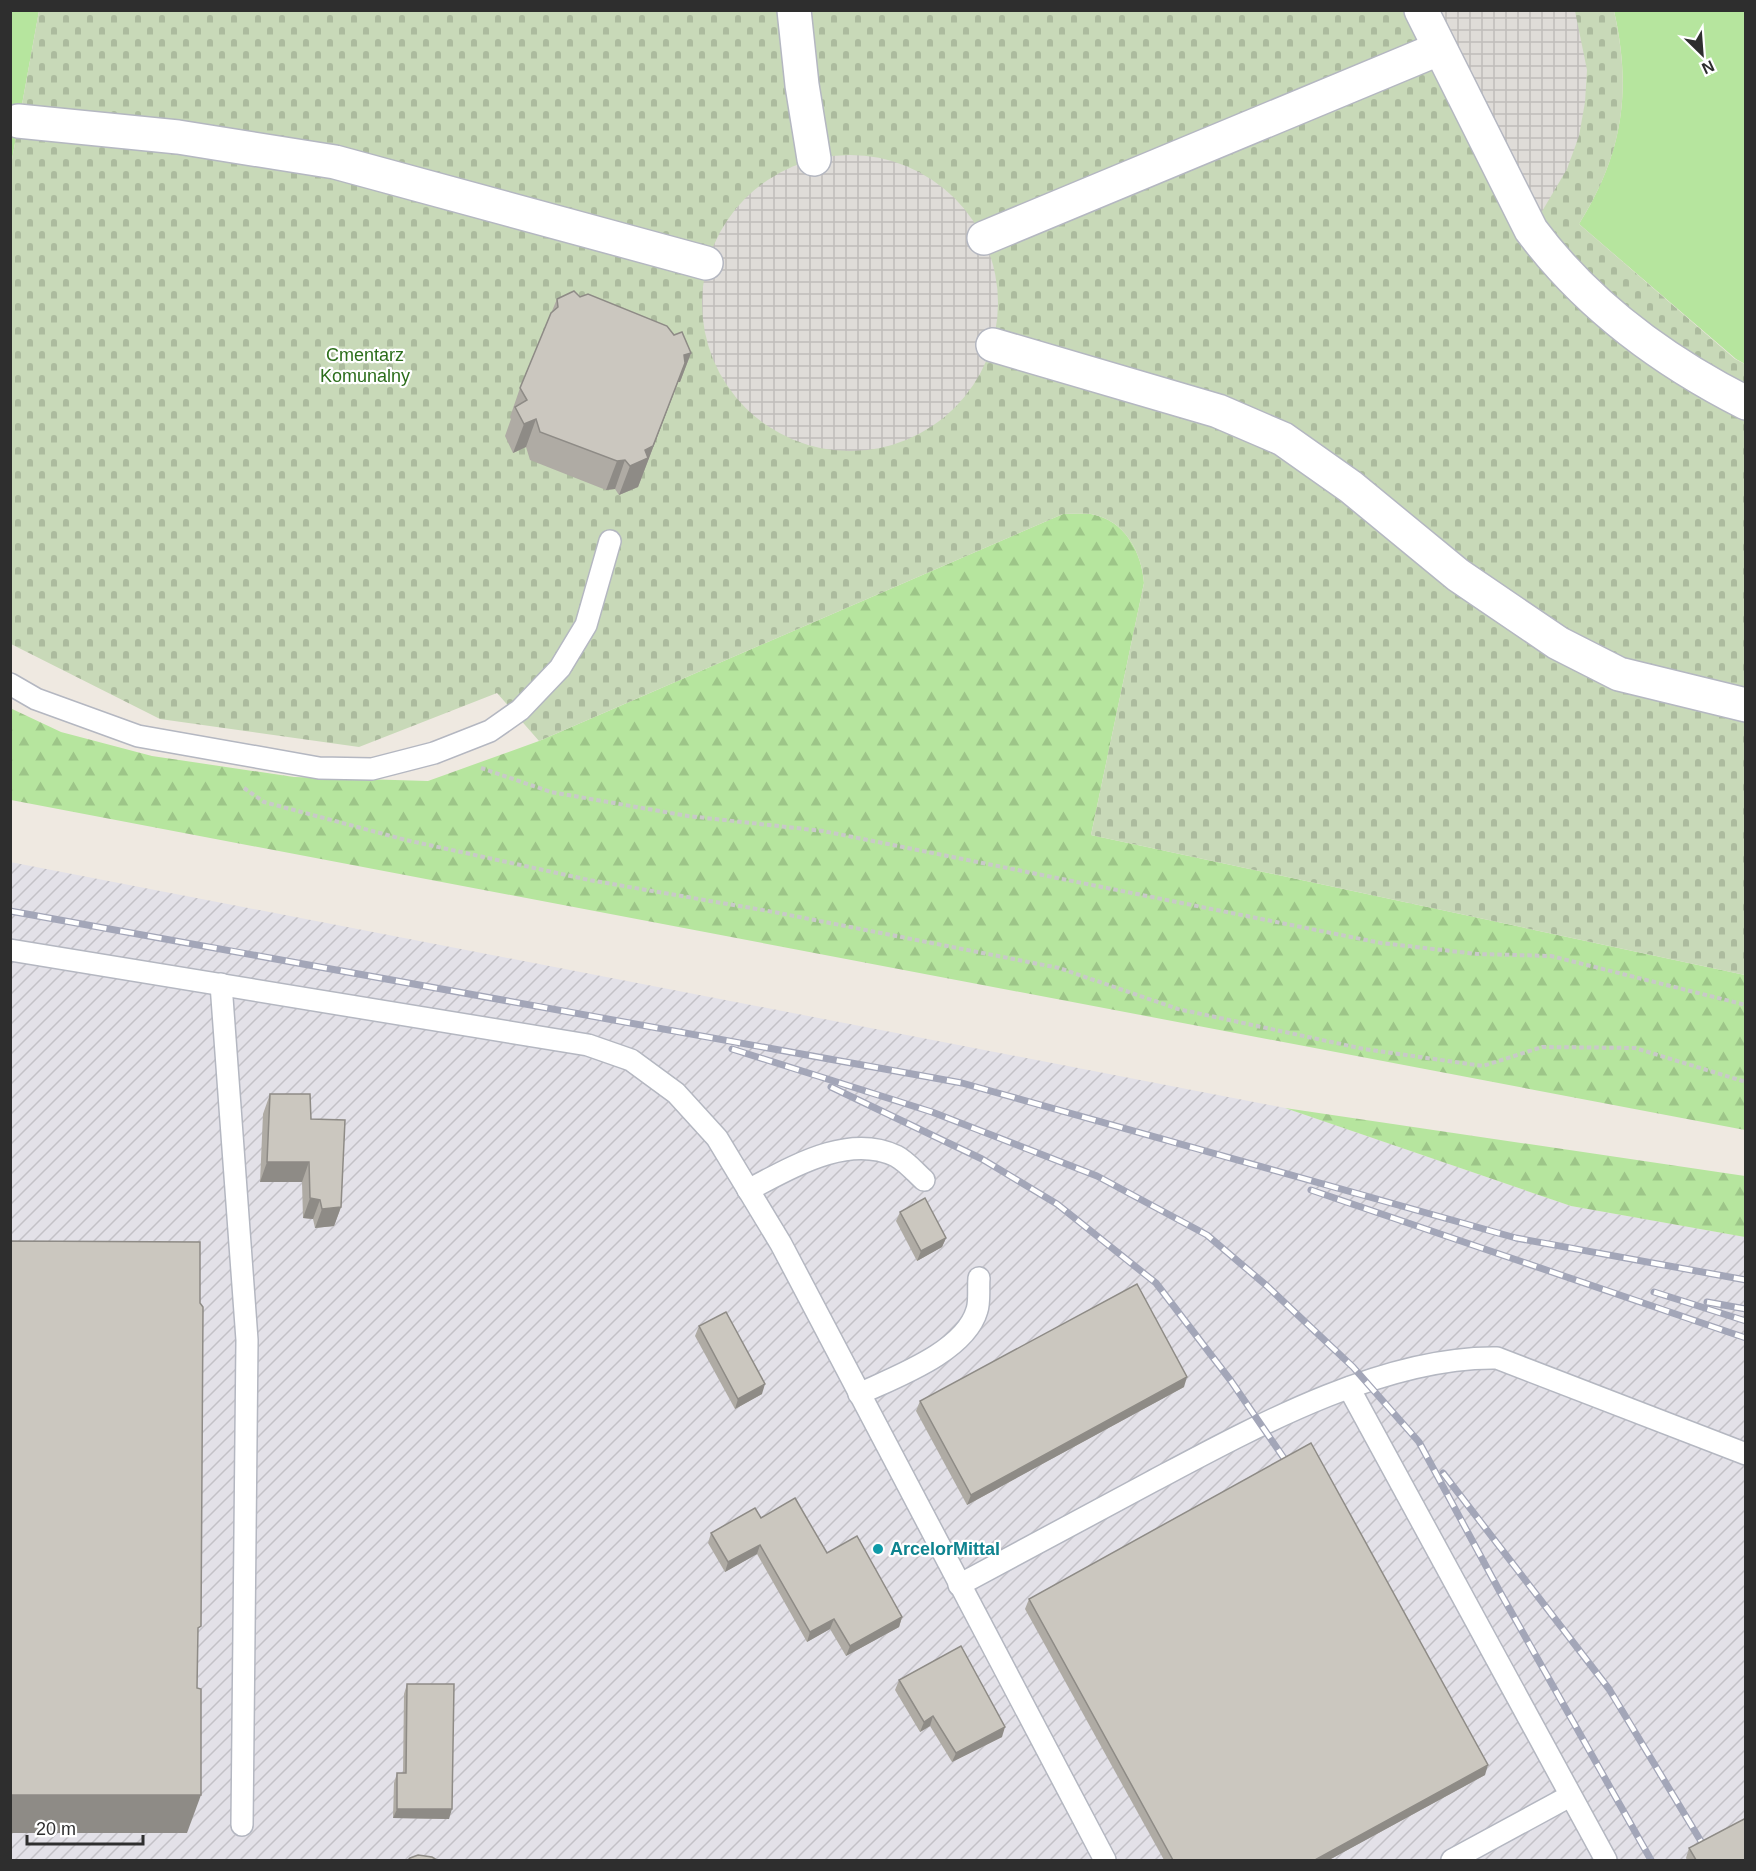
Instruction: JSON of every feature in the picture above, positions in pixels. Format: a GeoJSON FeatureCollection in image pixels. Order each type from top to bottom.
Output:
{"type":"FeatureCollection","features":[{"type":"Feature","properties":{"kind":"street"},"geometry":{"type":"LineString","coordinates":[[794,10],[802,85],[814,159]]}},
{"type":"Feature","properties":{"kind":"street"},"geometry":{"type":"LineString","coordinates":[[1421,10],[1531,230],[1548,252],[1624,327],[1679,366],[1746,403]]}},
{"type":"Feature","properties":{"kind":"street"},"geometry":{"type":"LineString","coordinates":[[984,238],[1436,50]]}},
{"type":"Feature","properties":{"kind":"street"},"geometry":{"type":"LineString","coordinates":[[14,121],[177,137],[335,162],[706,262]]}},
{"type":"Feature","properties":{"kind":"street"},"geometry":{"type":"LineString","coordinates":[[993,345],[1218,411],[1283,439],[1351,488],[1458,575],[1558,643],[1619,674],[1746,705]]}},
{"type":"Feature","properties":{"kind":"lane"},"geometry":{"type":"LineString","coordinates":[[10,684],[36,699],[138,736],[319,768],[372,769],[434,753],[490,731],[520,710],[560,668],[586,625],[610,541]]}},
{"type":"Feature","properties":{"kind":"lane"},"geometry":{"type":"LineString","coordinates":[[10,950],[588,1045],[631,1060],[676,1094],[710,1131],[781,1244],[1105,1860]]}},
{"type":"Feature","properties":{"kind":"lane"},"geometry":{"type":"LineString","coordinates":[[221,984],[247,1340],[242,1825]]}},
{"type":"Feature","properties":{"kind":"lane"},"geometry":{"type":"LineString","coordinates":[[748,1190],[792,1168],[835,1151],[868,1148],[897,1156],[924,1180]]}},
{"type":"Feature","properties":{"kind":"lane"},"geometry":{"type":"LineString","coordinates":[[859,1394],[925,1363],[961,1337],[977,1311],[979,1278]]}},
{"type":"Feature","properties":{"kind":"lane"},"geometry":{"type":"LineString","coordinates":[[959,1585],[1260,1424],[1349,1388],[1429,1365],[1465,1358],[1497,1358],[1746,1454]]}},
{"type":"Feature","properties":{"kind":"lane"},"geometry":{"type":"LineString","coordinates":[[1349,1388],[1606,1860]]}},
{"type":"Feature","properties":{"kind":"lane"},"geometry":{"type":"LineString","coordinates":[[1452,1860],[1570,1796]]}},
{"type":"Feature","properties":{"kind":"path"},"geometry":{"type":"LineString","coordinates":[[434,753],[551,792],[688,816],[823,831],[1381,943],[1477,954],[1551,956],[1746,1005]]}},
{"type":"Feature","properties":{"kind":"path"},"geometry":{"type":"LineString","coordinates":[[237,783],[264,802],[406,840],[589,880],[774,912],[1059,968],[1178,1009],[1364,1048],[1483,1066],[1542,1047],[1635,1048],[1746,1082]]}},
{"type":"Feature","properties":{"kind":"shaded area"},"geometry":{"type":"Polygon","coordinates":[[[1417,11],[1575,11],[1587,70],[1585,102],[1579,136],[1567,169],[1531,230],[1417,11]]]}},
{"type":"Feature","properties":{"kind":"shaded area"},"geometry":{"type":"Polygon","coordinates":[[[835,155],[865,155],[893,161],[920,172],[944,188],[965,209],[981,233],[992,260],[998,288],[998,318],[992,346],[981,373],[965,397],[944,418],[920,434],[893,445],[865,451],[835,451],[807,445],[780,434],[756,418],[735,397],[719,373],[708,346],[702,318],[702,288],[708,260],[719,233],[735,209],[756,188],[780,172],[807,161],[835,155]]]}},
{"type":"Feature","properties":{"kind":"shaded area","name":"ArcelorMittal"},"geometry":{"type":"Polygon","coordinates":[[[10,862],[1285,1108],[1571,1206],[1745,1237],[1745,1860],[11,1860],[10,862]]]}},
{"type":"Feature","properties":{"kind":"green space"},"geometry":{"type":"Polygon","coordinates":[[[11,11],[39,11],[11,165],[11,11]]]}},
{"type":"Feature","properties":{"kind":"green space","name":"Cmentarz Komunalny"},"geometry":{"type":"Polygon","coordinates":[[[39,11],[1614,11],[1622,68],[1620,121],[1606,172],[1579,224],[1735,359],[1745,364],[1745,975],[1091,835],[1144,583],[1140,560],[1129,540],[1113,523],[1091,514],[1063,514],[539,741],[497,693],[359,747],[160,719],[11,644],[11,165],[39,11]]]}},
{"type":"Feature","properties":{"kind":"green space"},"geometry":{"type":"Polygon","coordinates":[[[1614,11],[1745,11],[1745,364],[1736,359],[1579,224],[1606,172],[1620,121],[1622,68],[1614,11]]]}},
{"type":"Feature","properties":{"kind":"green space"},"geometry":{"type":"Polygon","coordinates":[[[1063,514],[1091,514],[1113,523],[1130,540],[1140,560],[1144,583],[1091,835],[1745,975],[1745,1130],[11,800],[10,708],[61,732],[152,756],[294,777],[428,781],[539,741],[1063,514]]]}},
{"type":"Feature","properties":{"kind":"green space"},"geometry":{"type":"Polygon","coordinates":[[[1285,1108],[1745,1176],[1745,1237],[1571,1206],[1285,1108]]]}},
{"type":"Feature","properties":{"kind":"building"},"geometry":{"type":"Polygon","coordinates":[[[574,291],[580,297],[588,294],[667,326],[674,335],[682,332],[691,353],[684,355],[685,363],[653,446],[645,450],[648,458],[630,466],[625,460],[617,461],[540,432],[536,419],[524,424],[515,407],[527,400],[520,388],[551,313],[558,307],[557,299],[574,291]]]}},
{"type":"Feature","properties":{"kind":"building"},"geometry":{"type":"Polygon","coordinates":[[[270,1094],[310,1094],[311,1119],[345,1120],[341,1207],[322,1209],[320,1200],[310,1198],[309,1162],[267,1162],[270,1094]]]}},
{"type":"Feature","properties":{"kind":"building"},"geometry":{"type":"Polygon","coordinates":[[[925,1198],[946,1238],[921,1251],[900,1212],[925,1198]]]}},
{"type":"Feature","properties":{"kind":"building"},"geometry":{"type":"Polygon","coordinates":[[[10,1241],[200,1242],[200,1303],[203,1307],[201,1626],[198,1628],[197,1688],[201,1689],[201,1795],[10,1795],[10,1241]]]}},
{"type":"Feature","properties":{"kind":"building"},"geometry":{"type":"Polygon","coordinates":[[[1137,1284],[1187,1377],[971,1495],[920,1401],[1137,1284]]]}},
{"type":"Feature","properties":{"kind":"building"},"geometry":{"type":"Polygon","coordinates":[[[726,1312],[765,1384],[738,1399],[699,1326],[726,1312]]]}},
{"type":"Feature","properties":{"kind":"building"},"geometry":{"type":"Polygon","coordinates":[[[1311,1443],[1488,1765],[1315,1860],[1173,1860],[1029,1599],[1311,1443]]]}},
{"type":"Feature","properties":{"kind":"building"},"geometry":{"type":"Polygon","coordinates":[[[795,1498],[827,1553],[857,1536],[902,1617],[850,1646],[834,1619],[810,1632],[760,1545],[728,1562],[711,1533],[755,1508],[761,1518],[795,1498]]]}},
{"type":"Feature","properties":{"kind":"building"},"geometry":{"type":"Polygon","coordinates":[[[961,1646],[1005,1727],[956,1753],[933,1716],[924,1722],[899,1680],[961,1646]]]}},
{"type":"Feature","properties":{"kind":"building"},"geometry":{"type":"Polygon","coordinates":[[[407,1684],[454,1684],[452,1809],[397,1809],[397,1773],[406,1773],[407,1684]]]}},
{"type":"Feature","properties":{"kind":"building"},"geometry":{"type":"Polygon","coordinates":[[[1746,1818],[1746,1860],[1696,1860],[1689,1848],[1746,1818]]]}},
{"type":"Feature","properties":{"kind":"building"},"geometry":{"type":"Polygon","coordinates":[[[418,1855],[432,1857],[437,1860],[408,1860],[418,1855]]]}},
{"type":"Feature","properties":{"kind":"railway"},"geometry":{"type":"LineString","coordinates":[[10,911],[962,1083],[1516,1238],[1746,1280]]}},
{"type":"Feature","properties":{"kind":"railway"},"geometry":{"type":"LineString","coordinates":[[732,1049],[932,1112],[1097,1176],[1207,1235],[1267,1286],[1353,1367],[1419,1442],[1500,1592],[1651,1860]]}},
{"type":"Feature","properties":{"kind":"railway"},"geometry":{"type":"LineString","coordinates":[[831,1087],[982,1159],[1057,1204],[1156,1283],[1231,1381],[1290,1467]]}},
{"type":"Feature","properties":{"kind":"railway"},"geometry":{"type":"LineString","coordinates":[[1311,1190],[1746,1338]]}},
{"type":"Feature","properties":{"kind":"railway"},"geometry":{"type":"LineString","coordinates":[[1654,1292],[1746,1321]]}},
{"type":"Feature","properties":{"kind":"railway"},"geometry":{"type":"LineString","coordinates":[[1707,1302],[1746,1309]]}},
{"type":"Feature","properties":{"kind":"railway"},"geometry":{"type":"LineString","coordinates":[[1443,1473],[1609,1689],[1705,1848]]}},
{"type":"Feature","properties":{"kind":"place","name":"ArcelorMittal"},"geometry":{"type":"Point","coordinates":[878,1549]}}]}
